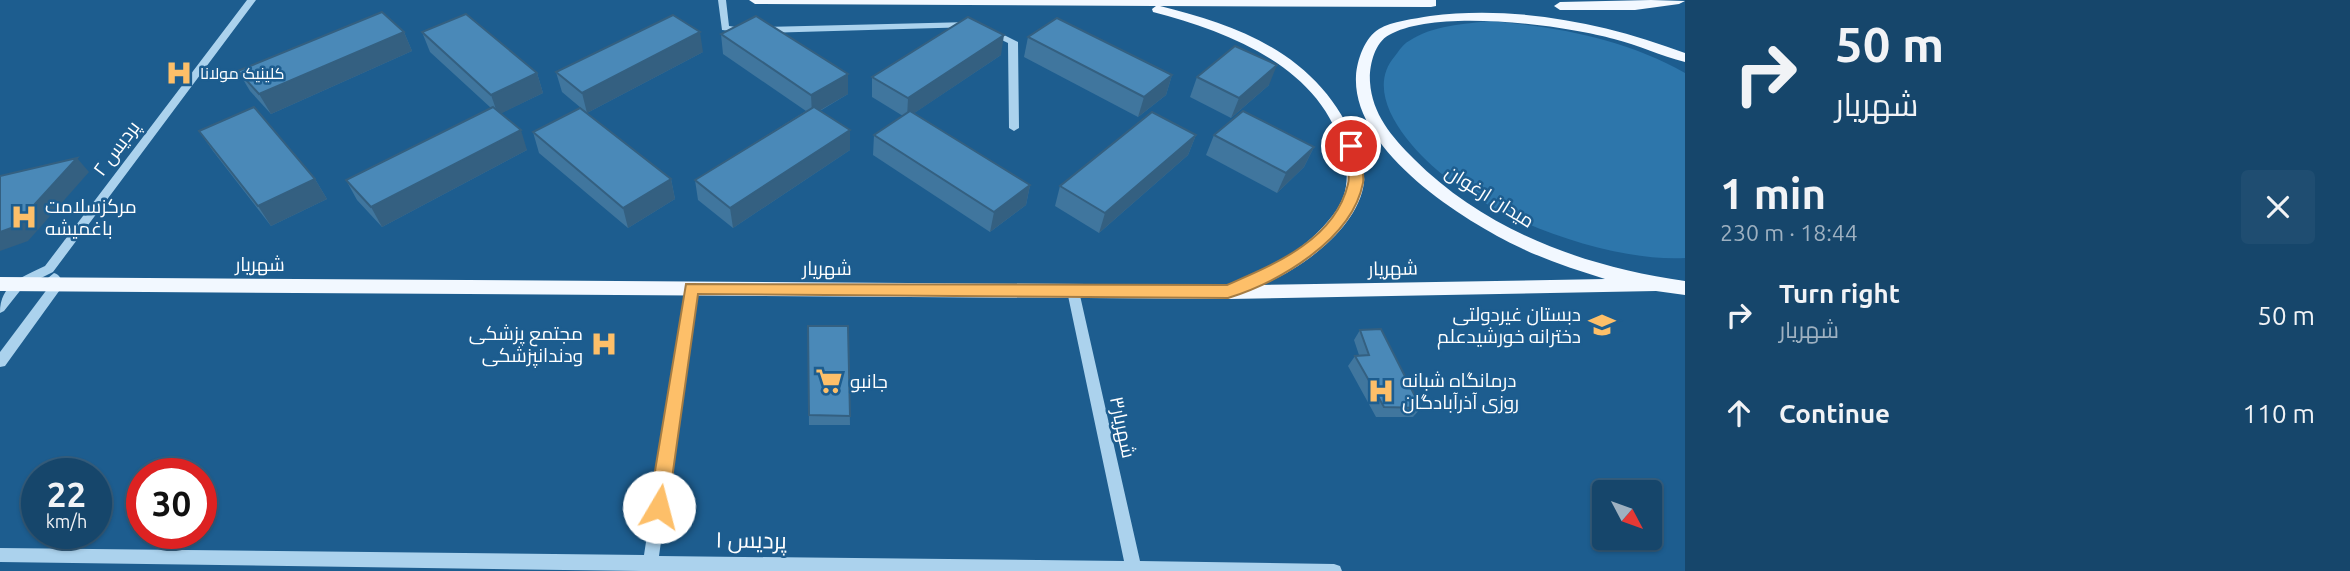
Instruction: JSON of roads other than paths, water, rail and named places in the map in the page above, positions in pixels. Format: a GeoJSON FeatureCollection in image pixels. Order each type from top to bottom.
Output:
{"type":"FeatureCollection","features":[{"type":"Feature","properties":{"kind":"main road"},"geometry":{"type":"LineString","coordinates":[[755,0],[1445,3]]}},
{"type":"Feature","properties":{"kind":"main road"},"geometry":{"type":"LineString","coordinates":[[1539,6],[1635,6],[1679,0]]}},
{"type":"Feature","properties":{"kind":"main road"},"geometry":{"type":"LineString","coordinates":[[1133,2],[1208,22],[1265,48],[1305,78],[1334,113],[1351,146],[1356,182],[1346,207],[1325,236],[1288,265],[1228,292]]}},
{"type":"Feature","properties":{"kind":"main road","name":"میدان ارغوان"},"geometry":{"type":"LineString","coordinates":[[1685,58],[1613,29],[1539,6],[1473,3],[1428,8],[1395,22],[1373,42],[1362,67],[1364,96],[1379,129],[1409,164],[1452,200],[1510,234],[1578,264],[1653,285],[1685,288]]}},
{"type":"Feature","properties":{"kind":"main road","name":"شهریار"},"geometry":{"type":"LineString","coordinates":[[0,284],[19,284],[53,276],[691,288],[1228,292],[1653,285]]}},
{"type":"Feature","properties":{"kind":"street","name":"پردیس ۲"},"geometry":{"type":"LineString","coordinates":[[0,362],[53,276],[252,0]]}},
{"type":"Feature","properties":{"kind":"street"},"geometry":{"type":"LineString","coordinates":[[722,0],[725,28],[735,31],[976,24],[1013,41],[1014,128]]}},
{"type":"Feature","properties":{"kind":"street"},"geometry":{"type":"LineString","coordinates":[[0,308],[19,284]]}},
{"type":"Feature","properties":{"kind":"street"},"geometry":{"type":"LineString","coordinates":[[650,566],[691,288]]}},
{"type":"Feature","properties":{"kind":"street","name":"شهریار۳"},"geometry":{"type":"LineString","coordinates":[[1073,290],[1134,570]]}},
{"type":"Feature","properties":{"kind":"street","name":"پردیس ۱"},"geometry":{"type":"LineString","coordinates":[[0,555],[650,566],[1334,571]]}},
{"type":"Feature","properties":{"kind":"place","name":"کلینیک مولانا"},"geometry":{"type":"Point","coordinates":[179,73]}},
{"type":"Feature","properties":{"kind":"place","name":"مرکزسلامت باغمیشه"},"geometry":{"type":"Point","coordinates":[24,217]}},
{"type":"Feature","properties":{"kind":"place","name":"دبستان غیردولتی دخترانه خورشیدعلم"},"geometry":{"type":"Point","coordinates":[1602,325]}},
{"type":"Feature","properties":{"kind":"place","name":"مجتمع پزشکی ودندانپزشکی"},"geometry":{"type":"Point","coordinates":[604,344]}},
{"type":"Feature","properties":{"kind":"place","name":"جانبو"},"geometry":{"type":"Point","coordinates":[829,381]}},
{"type":"Feature","properties":{"kind":"place","name":"درمانگاه شبانه روزی آذرآبادگان"},"geometry":{"type":"Point","coordinates":[1381,391]}}]}
